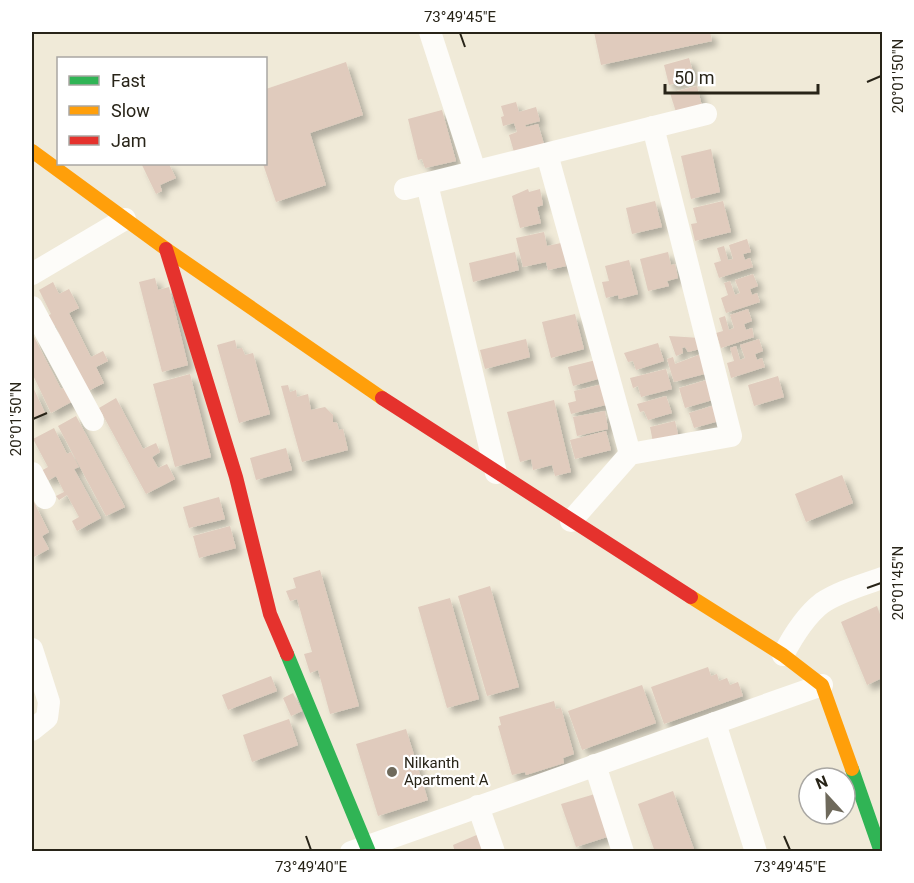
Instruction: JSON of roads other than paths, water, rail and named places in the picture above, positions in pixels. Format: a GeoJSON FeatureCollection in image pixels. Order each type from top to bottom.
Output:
{"type":"FeatureCollection","features":[{"type":"Feature","properties":{"kind":"street"},"geometry":{"type":"LineString","coordinates":[[432,32],[475,171]]}},
{"type":"Feature","properties":{"kind":"street"},"geometry":{"type":"LineString","coordinates":[[405,189],[706,114]]}},
{"type":"Feature","properties":{"kind":"street"},"geometry":{"type":"LineString","coordinates":[[571,521],[630,454],[731,436],[653,127]]}},
{"type":"Feature","properties":{"kind":"street"},"geometry":{"type":"LineString","coordinates":[[32,151],[166,249],[403,413],[783,655],[822,685],[881,852]]}},
{"type":"Feature","properties":{"kind":"street"},"geometry":{"type":"LineString","coordinates":[[547,154],[630,454]]}},
{"type":"Feature","properties":{"kind":"street"},"geometry":{"type":"LineString","coordinates":[[427,184],[496,473]]}},
{"type":"Feature","properties":{"kind":"street"},"geometry":{"type":"LineString","coordinates":[[32,274],[125,219]]}},
{"type":"Feature","properties":{"kind":"street"},"geometry":{"type":"LineString","coordinates":[[166,249],[236,477],[270,614],[363,850],[478,806],[822,685]]}},
{"type":"Feature","properties":{"kind":"street"},"geometry":{"type":"LineString","coordinates":[[32,307],[93,420]]}},
{"type":"Feature","properties":{"kind":"street"},"geometry":{"type":"LineString","coordinates":[[32,473],[45,498]]}},
{"type":"Feature","properties":{"kind":"street"},"geometry":{"type":"LineString","coordinates":[[783,655],[796,631],[822,603],[845,591],[882,578]]}},
{"type":"Feature","properties":{"kind":"street"},"geometry":{"type":"LineString","coordinates":[[32,649],[49,702],[47,718],[32,730]]}},
{"type":"Feature","properties":{"kind":"street"},"geometry":{"type":"LineString","coordinates":[[715,723],[756,852]]}},
{"type":"Feature","properties":{"kind":"street"},"geometry":{"type":"LineString","coordinates":[[595,765],[623,852]]}},
{"type":"Feature","properties":{"kind":"street"},"geometry":{"type":"LineString","coordinates":[[478,806],[494,852]]}},
{"type":"Feature","properties":{"kind":"place","name":"Nilkanth Apartment A"},"geometry":{"type":"Point","coordinates":[392,772]}}]}
